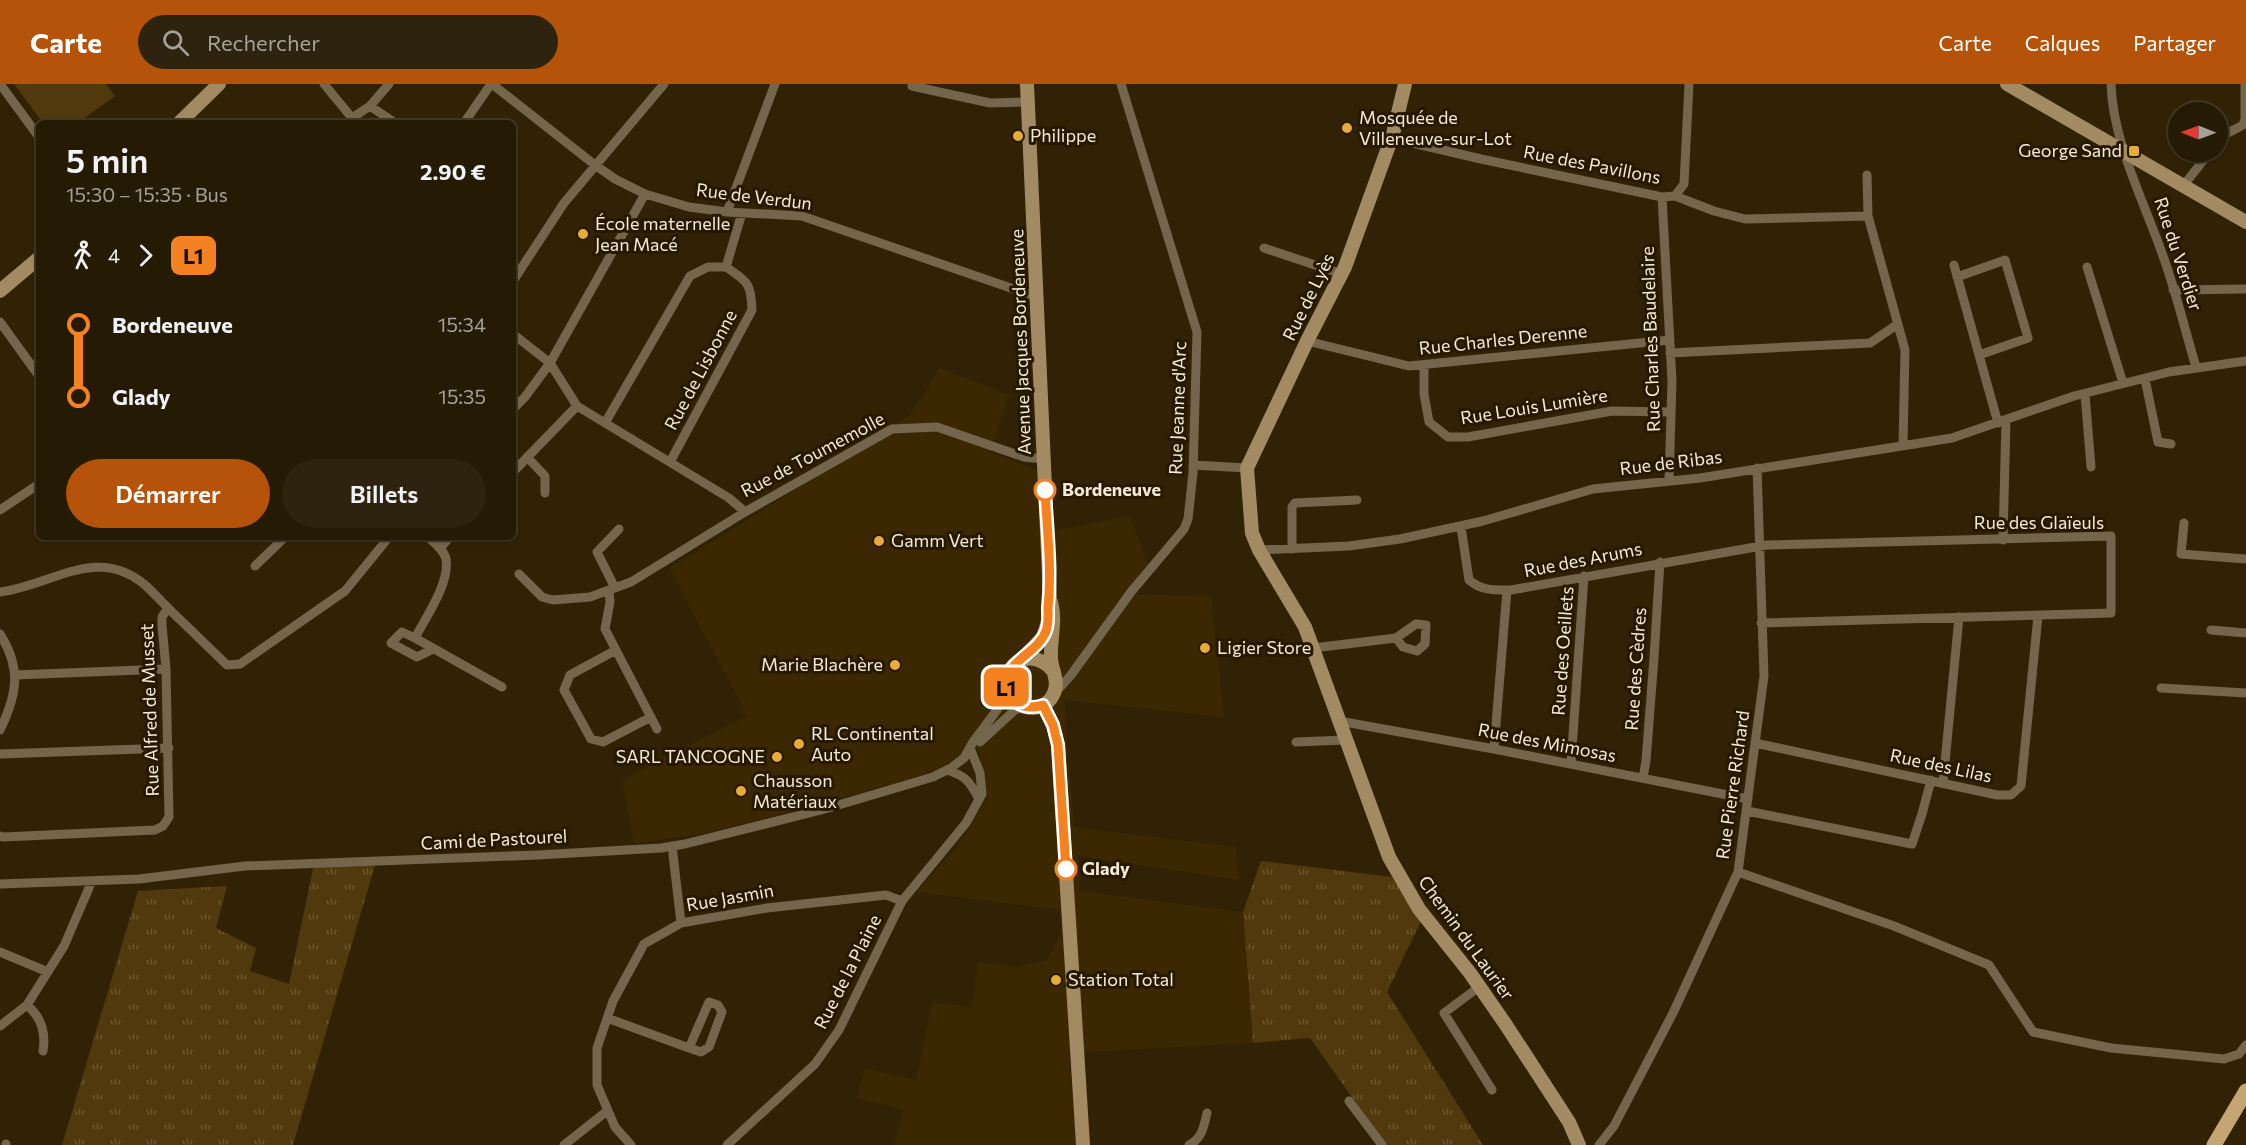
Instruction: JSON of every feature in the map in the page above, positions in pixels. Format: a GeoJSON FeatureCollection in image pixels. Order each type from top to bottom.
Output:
{"type":"FeatureCollection","features":[{"type":"Feature","properties":{"kind":"main road"},"geometry":{"type":"LineString","coordinates":[[182,120],[219,84]]}},
{"type":"Feature","properties":{"kind":"main road","name":"Avenue Jacques Bordeneuve"},"geometry":{"type":"LineString","coordinates":[[1019,661],[1031,652],[1043,638],[1049,619],[1050,599],[1027,84]]}},
{"type":"Feature","properties":{"kind":"main road","name":"Rue de Lyès"},"geometry":{"type":"LineString","coordinates":[[1247,468],[1307,341],[1342,274],[1391,138],[1405,84]]}},
{"type":"Feature","properties":{"kind":"main road"},"geometry":{"type":"LineString","coordinates":[[2007,84],[2246,222]]}},
{"type":"Feature","properties":{"kind":"main road"},"geometry":{"type":"LineString","coordinates":[[0,291],[36,264]]}},
{"type":"Feature","properties":{"kind":"main road","name":"Chemin du Laurier"},"geometry":{"type":"LineString","coordinates":[[1247,468],[1252,533],[1259,550],[1305,627],[1389,856],[1419,909],[1479,987],[1569,1122],[1579,1145]]}},
{"type":"Feature","properties":{"kind":"main road","name":"Avenue Jacques Bordeneuve"},"geometry":{"type":"LineString","coordinates":[[1050,599],[1054,608],[1051,658],[1054,672]]}},
{"type":"Feature","properties":{"kind":"main road"},"geometry":{"type":"LineString","coordinates":[[1026,658],[1046,662],[1054,672],[1056,686],[1054,694],[1043,705],[1025,707],[1014,701],[1006,687],[1009,670],[1026,658]]}},
{"type":"Feature","properties":{"kind":"main road"},"geometry":{"type":"LineString","coordinates":[[1043,705],[1053,725],[1058,745],[1083,1145]]}},
{"type":"Feature","properties":{"kind":"main road"},"geometry":{"type":"LineString","coordinates":[[2214,1145],[2246,1091]]}},
{"type":"Feature","properties":{"kind":"street"},"geometry":{"type":"LineString","coordinates":[[0,84],[36,133]]}},
{"type":"Feature","properties":{"kind":"street"},"geometry":{"type":"LineString","coordinates":[[324,84],[347,120]]}},
{"type":"Feature","properties":{"kind":"street"},"geometry":{"type":"LineString","coordinates":[[349,120],[370,106],[389,84]]}},
{"type":"Feature","properties":{"kind":"street"},"geometry":{"type":"LineString","coordinates":[[466,120],[491,84]]}},
{"type":"Feature","properties":{"kind":"street","name":"Rue de Verdun"},"geometry":{"type":"LineString","coordinates":[[491,84],[595,165],[615,179],[645,194],[689,207],[727,212],[802,216],[1037,297]]}},
{"type":"Feature","properties":{"kind":"street"},"geometry":{"type":"LineString","coordinates":[[516,276],[564,202],[664,84]]}},
{"type":"Feature","properties":{"kind":"street"},"geometry":{"type":"LineString","coordinates":[[727,212],[775,84]]}},
{"type":"Feature","properties":{"kind":"street","name":"Rue Jeanne d'Arc"},"geometry":{"type":"LineString","coordinates":[[1054,694],[1131,592],[1184,529],[1188,519],[1193,465],[1197,332],[1121,84]]}},
{"type":"Feature","properties":{"kind":"street","name":"Rue des Pavillons"},"geometry":{"type":"LineString","coordinates":[[1391,138],[1662,196],[1676,196],[1684,183],[1689,84]]}},
{"type":"Feature","properties":{"kind":"street","name":"Rue du Verdier"},"geometry":{"type":"LineString","coordinates":[[2110,84],[2111,101],[2125,152],[2164,258],[2196,367]]}},
{"type":"Feature","properties":{"kind":"street"},"geometry":{"type":"LineString","coordinates":[[2228,133],[2243,125],[2246,84]]}},
{"type":"Feature","properties":{"kind":"street"},"geometry":{"type":"LineString","coordinates":[[908,85],[990,103],[1028,102]]}},
{"type":"Feature","properties":{"kind":"street"},"geometry":{"type":"LineString","coordinates":[[370,106],[391,120]]}},
{"type":"Feature","properties":{"kind":"street"},"geometry":{"type":"LineString","coordinates":[[2183,186],[2202,162]]}},
{"type":"Feature","properties":{"kind":"street"},"geometry":{"type":"LineString","coordinates":[[1867,175],[1868,216],[1905,350],[1903,445]]}},
{"type":"Feature","properties":{"kind":"street"},"geometry":{"type":"LineString","coordinates":[[516,406],[550,363],[645,194]]}},
{"type":"Feature","properties":{"kind":"street","name":"Rue Charles Baudelaire"},"geometry":{"type":"LineString","coordinates":[[1662,196],[1670,340],[1670,481]]}},
{"type":"Feature","properties":{"kind":"street"},"geometry":{"type":"LineString","coordinates":[[1676,196],[1714,211],[1745,219],[1868,216]]}},
{"type":"Feature","properties":{"kind":"street"},"geometry":{"type":"LineString","coordinates":[[605,423],[690,276],[708,267],[726,267],[742,213]]}},
{"type":"Feature","properties":{"kind":"street"},"geometry":{"type":"LineString","coordinates":[[1264,248],[1342,274]]}},
{"type":"Feature","properties":{"kind":"street"},"geometry":{"type":"LineString","coordinates":[[1957,277],[2005,260],[2028,338],[1979,355]]}},
{"type":"Feature","properties":{"kind":"street"},"geometry":{"type":"LineString","coordinates":[[1954,265],[1979,355],[2002,421],[2003,540]]}},
{"type":"Feature","properties":{"kind":"street","name":"Rue de Lisbonne"},"geometry":{"type":"LineString","coordinates":[[670,462],[752,310],[751,290],[741,277],[726,267]]}},
{"type":"Feature","properties":{"kind":"street"},"geometry":{"type":"LineString","coordinates":[[2087,267],[2123,383]]}},
{"type":"Feature","properties":{"kind":"street"},"geometry":{"type":"LineString","coordinates":[[2174,290],[2246,290]]}},
{"type":"Feature","properties":{"kind":"street"},"geometry":{"type":"LineString","coordinates":[[0,322],[36,372]]}},
{"type":"Feature","properties":{"kind":"street"},"geometry":{"type":"LineString","coordinates":[[1670,353],[1870,343],[1898,324]]}},
{"type":"Feature","properties":{"kind":"street","name":"Rue de Toumemolle"},"geometry":{"type":"LineString","coordinates":[[516,336],[550,363],[577,406],[729,498],[745,512],[892,429],[938,427],[1024,457],[1043,459]]}},
{"type":"Feature","properties":{"kind":"street","name":"Rue Charles Derenne"},"geometry":{"type":"LineString","coordinates":[[1307,341],[1409,366],[1670,340]]}},
{"type":"Feature","properties":{"kind":"street","name":"Rue de Ribas"},"geometry":{"type":"LineString","coordinates":[[1259,550],[1349,546],[1461,527],[1593,489],[1700,478],[1952,438],[2074,396],[2123,383],[2196,367],[2246,362]]}},
{"type":"Feature","properties":{"kind":"street","name":"Rue Louis Lumière"},"geometry":{"type":"LineString","coordinates":[[1424,365],[1424,394],[1429,422],[1448,436],[1468,436],[1612,411],[1671,412]]}},
{"type":"Feature","properties":{"kind":"street"},"geometry":{"type":"LineString","coordinates":[[2145,379],[2158,442],[2171,444]]}},
{"type":"Feature","properties":{"kind":"street"},"geometry":{"type":"LineString","coordinates":[[2085,394],[2091,467]]}},
{"type":"Feature","properties":{"kind":"street"},"geometry":{"type":"LineString","coordinates":[[516,469],[577,406]]}},
{"type":"Feature","properties":{"kind":"street"},"geometry":{"type":"LineString","coordinates":[[527,458],[545,476],[545,493]]}},
{"type":"Feature","properties":{"kind":"street"},"geometry":{"type":"LineString","coordinates":[[1193,465],[1247,468]]}},
{"type":"Feature","properties":{"kind":"street","name":"Rue Pierre Richard"},"geometry":{"type":"LineString","coordinates":[[1599,1145],[1614,1126],[1673,1013],[1738,872],[1764,676],[1756,468]]}},
{"type":"Feature","properties":{"kind":"street"},"geometry":{"type":"LineString","coordinates":[[0,510],[36,486]]}},
{"type":"Feature","properties":{"kind":"street"},"geometry":{"type":"LineString","coordinates":[[1292,549],[1292,507],[1294,503],[1357,500]]}},
{"type":"Feature","properties":{"kind":"street"},"geometry":{"type":"LineString","coordinates":[[519,574],[542,597],[553,600],[590,597],[631,582],[745,512]]}},
{"type":"Feature","properties":{"kind":"street"},"geometry":{"type":"LineString","coordinates":[[2184,522],[2181,554],[2246,559]]}},
{"type":"Feature","properties":{"kind":"street","name":"Rue des Arums"},"geometry":{"type":"LineString","coordinates":[[1461,527],[1469,580],[1477,587],[1487,590],[1507,590],[1758,547]]}},
{"type":"Feature","properties":{"kind":"street"},"geometry":{"type":"LineString","coordinates":[[620,529],[597,552],[612,589],[605,629],[657,729]]}},
{"type":"Feature","properties":{"kind":"street","name":"Rue des Glaïeuls"},"geometry":{"type":"LineString","coordinates":[[1758,547],[2111,536],[2111,614],[1761,623]]}},
{"type":"Feature","properties":{"kind":"street"},"geometry":{"type":"LineString","coordinates":[[255,566],[282,540]]}},
{"type":"Feature","properties":{"kind":"street","name":"Rue Alfred de Musset"},"geometry":{"type":"LineString","coordinates":[[0,592],[17,590],[82,568],[100,566],[130,574],[145,585],[227,665],[240,664],[345,591],[387,540]]}},
{"type":"Feature","properties":{"kind":"street"},"geometry":{"type":"LineString","coordinates":[[415,638],[445,578],[446,558],[431,540]]}},
{"type":"Feature","properties":{"kind":"street"},"geometry":{"type":"LineString","coordinates":[[440,548],[447,540]]}},
{"type":"Feature","properties":{"kind":"street","name":"Rue des Cèdres"},"geometry":{"type":"LineString","coordinates":[[1643,778],[1654,670],[1660,562]]}},
{"type":"Feature","properties":{"kind":"street","name":"Rue des Oeillets"},"geometry":{"type":"LineString","coordinates":[[1571,764],[1584,576]]}},
{"type":"Feature","properties":{"kind":"street"},"geometry":{"type":"LineString","coordinates":[[1494,749],[1507,590]]}},
{"type":"Feature","properties":{"kind":"street","name":"Rue Alfred de Musset"},"geometry":{"type":"LineString","coordinates":[[0,836],[155,830],[164,826],[169,817],[169,748],[162,617],[168,608]]}},
{"type":"Feature","properties":{"kind":"street","name":"Rue des Lilas"},"geometry":{"type":"LineString","coordinates":[[1755,743],[2011,795],[2021,786],[2038,616]]}},
{"type":"Feature","properties":{"kind":"street"},"geometry":{"type":"LineString","coordinates":[[1943,783],[1959,617]]}},
{"type":"Feature","properties":{"kind":"street"},"geometry":{"type":"LineString","coordinates":[[2211,630],[2246,633]]}},
{"type":"Feature","properties":{"kind":"street"},"geometry":{"type":"LineString","coordinates":[[433,649],[417,657],[391,643],[402,632],[415,638],[502,687]]}},
{"type":"Feature","properties":{"kind":"street"},"geometry":{"type":"LineString","coordinates":[[0,634],[12,660],[15,675],[11,707],[0,730]]}},
{"type":"Feature","properties":{"kind":"street"},"geometry":{"type":"LineString","coordinates":[[1313,648],[1396,638]]}},
{"type":"Feature","properties":{"kind":"street"},"geometry":{"type":"LineString","coordinates":[[616,650],[570,675],[564,690],[591,739],[603,742],[651,717]]}},
{"type":"Feature","properties":{"kind":"street"},"geometry":{"type":"LineString","coordinates":[[15,675],[166,669]]}},
{"type":"Feature","properties":{"kind":"street"},"geometry":{"type":"LineString","coordinates":[[1054,672],[1074,670]]}},
{"type":"Feature","properties":{"kind":"street","name":"Cami de Pastourel"},"geometry":{"type":"LineString","coordinates":[[0,884],[139,879],[245,866],[443,860],[672,846],[825,809],[933,777],[964,758],[997,710],[1006,687]]}},
{"type":"Feature","properties":{"kind":"street"},"geometry":{"type":"LineString","coordinates":[[2160,688],[2246,693]]}},
{"type":"Feature","properties":{"kind":"street","name":"Cami de Pastourel"},"geometry":{"type":"LineString","coordinates":[[970,748],[976,746],[1015,710],[1025,707]]}},
{"type":"Feature","properties":{"kind":"street","name":"Rue des Mimosas"},"geometry":{"type":"LineString","coordinates":[[1339,721],[1748,799]]}},
{"type":"Feature","properties":{"kind":"street"},"geometry":{"type":"LineString","coordinates":[[1296,742],[1346,740]]}},
{"type":"Feature","properties":{"kind":"street"},"geometry":{"type":"LineString","coordinates":[[0,754],[169,748]]}},
{"type":"Feature","properties":{"kind":"street"},"geometry":{"type":"LineString","coordinates":[[970,748],[982,787],[979,799]]}},
{"type":"Feature","properties":{"kind":"street"},"geometry":{"type":"LineString","coordinates":[[947,770],[967,779],[973,785],[979,799]]}},
{"type":"Feature","properties":{"kind":"street"},"geometry":{"type":"LineString","coordinates":[[1746,811],[1912,844],[1931,780]]}},
{"type":"Feature","properties":{"kind":"street","name":"Rue de la Plaine"},"geometry":{"type":"LineString","coordinates":[[728,1145],[815,1064],[827,1049],[839,1030],[902,901],[966,824],[979,799]]}},
{"type":"Feature","properties":{"kind":"street"},"geometry":{"type":"LineString","coordinates":[[672,846],[681,923]]}},
{"type":"Feature","properties":{"kind":"street"},"geometry":{"type":"LineString","coordinates":[[1738,872],[1894,926],[1989,965],[2033,1032],[2111,1048],[2224,1059],[2239,1053],[2246,1045]]}},
{"type":"Feature","properties":{"kind":"street"},"geometry":{"type":"LineString","coordinates":[[0,1026],[27,1005],[48,972],[64,946],[92,881]]}},
{"type":"Feature","properties":{"kind":"street","name":"Rue Jasmin"},"geometry":{"type":"LineString","coordinates":[[631,1145],[615,1127],[597,1085],[597,1048],[613,1001],[644,944],[681,923],[767,908],[886,895],[902,901]]}},
{"type":"Feature","properties":{"kind":"street"},"geometry":{"type":"LineString","coordinates":[[0,952],[48,972]]}},
{"type":"Feature","properties":{"kind":"street"},"geometry":{"type":"LineString","coordinates":[[1444,1013],[1479,987]]}},
{"type":"Feature","properties":{"kind":"street"},"geometry":{"type":"LineString","coordinates":[[607,1018],[689,1048],[701,1052],[709,1047],[722,1012],[718,1005],[709,1002],[689,1048]]}},
{"type":"Feature","properties":{"kind":"street"},"geometry":{"type":"LineString","coordinates":[[1438,1004],[1492,1090]]}},
{"type":"Feature","properties":{"kind":"street"},"geometry":{"type":"LineString","coordinates":[[27,1005],[36,1014],[45,1038],[43,1051]]}},
{"type":"Feature","properties":{"kind":"street"},"geometry":{"type":"LineString","coordinates":[[1349,1101],[1382,1145]]}},
{"type":"Feature","properties":{"kind":"street"},"geometry":{"type":"LineString","coordinates":[[564,1145],[607,1111]]}},
{"type":"Feature","properties":{"kind":"street"},"geometry":{"type":"LineString","coordinates":[[1190,1145],[1197,1141],[1204,1128],[1207,1113]]}},
{"type":"Feature","properties":{"kind":"shaded area"},"geometry":{"type":"Polygon","coordinates":[[[940,368],[1009,395],[990,452],[1037,471],[1041,533],[1130,516],[1148,565],[1125,594],[1211,596],[1224,717],[1064,700],[1074,827],[1235,847],[1239,880],[1078,856],[1080,891],[1243,912],[1253,1043],[1069,1053],[1076,1145],[894,1145],[903,1110],[857,1098],[865,1068],[916,1080],[932,1002],[972,1007],[978,962],[1018,967],[1047,960],[1061,934],[1060,910],[916,892],[957,847],[987,798],[978,748],[929,774],[709,832],[634,844],[622,780],[747,716],[670,568],[859,450],[911,414],[940,368]]]}},
{"type":"Feature","properties":{"kind":"green space"},"geometry":{"type":"Polygon","coordinates":[[[14,84],[106,84],[115,96],[82,120],[41,120],[14,84]]]}},
{"type":"Feature","properties":{"kind":"green space"},"geometry":{"type":"Polygon","coordinates":[[[1261,861],[1392,877],[1421,921],[1387,992],[1483,1145],[1386,1145],[1310,1038],[1253,1043],[1243,912],[1261,861]]]}},
{"type":"Feature","properties":{"kind":"green space"},"geometry":{"type":"Polygon","coordinates":[[[314,864],[375,865],[293,1145],[62,1145],[138,891],[227,886],[216,928],[256,948],[250,971],[289,984],[314,864]]]}},
{"type":"Feature","properties":{"kind":"bus line","name":"L1"},"geometry":{"type":"LineString","coordinates":[[1045,490],[1049,619],[1047,629],[1037,646],[1009,670],[1006,687],[1009,695],[1019,705],[1031,708],[1043,705],[1053,725],[1058,745],[1066,869]]}},
{"type":"Feature","properties":{"kind":"place","name":"Mosquée de Villeneuve-sur-Lot"},"geometry":{"type":"Point","coordinates":[1347,128]}},
{"type":"Feature","properties":{"kind":"place","name":"Philippe"},"geometry":{"type":"Point","coordinates":[1018,136]}},
{"type":"Feature","properties":{"kind":"place","name":"George Sand"},"geometry":{"type":"Point","coordinates":[2134,151]}},
{"type":"Feature","properties":{"kind":"place","name":"École maternelle Jean Macé"},"geometry":{"type":"Point","coordinates":[583,234]}},
{"type":"Feature","properties":{"kind":"place","name":"Bordeneuve"},"geometry":{"type":"Point","coordinates":[1045,490]}},
{"type":"Feature","properties":{"kind":"place","name":"Gamm Vert"},"geometry":{"type":"Point","coordinates":[879,541]}},
{"type":"Feature","properties":{"kind":"place","name":"Ligier Store"},"geometry":{"type":"Point","coordinates":[1205,648]}},
{"type":"Feature","properties":{"kind":"place","name":"Marie Blachère"},"geometry":{"type":"Point","coordinates":[895,665]}},
{"type":"Feature","properties":{"kind":"place","name":"RL Continental Auto"},"geometry":{"type":"Point","coordinates":[799,744]}},
{"type":"Feature","properties":{"kind":"place","name":"SARL TANCOGNE"},"geometry":{"type":"Point","coordinates":[777,757]}},
{"type":"Feature","properties":{"kind":"place","name":"Chausson Matériaux"},"geometry":{"type":"Point","coordinates":[741,791]}},
{"type":"Feature","properties":{"kind":"place","name":"Glady"},"geometry":{"type":"Point","coordinates":[1066,869]}},
{"type":"Feature","properties":{"kind":"place","name":"Station Total"},"geometry":{"type":"Point","coordinates":[1056,980]}}]}
